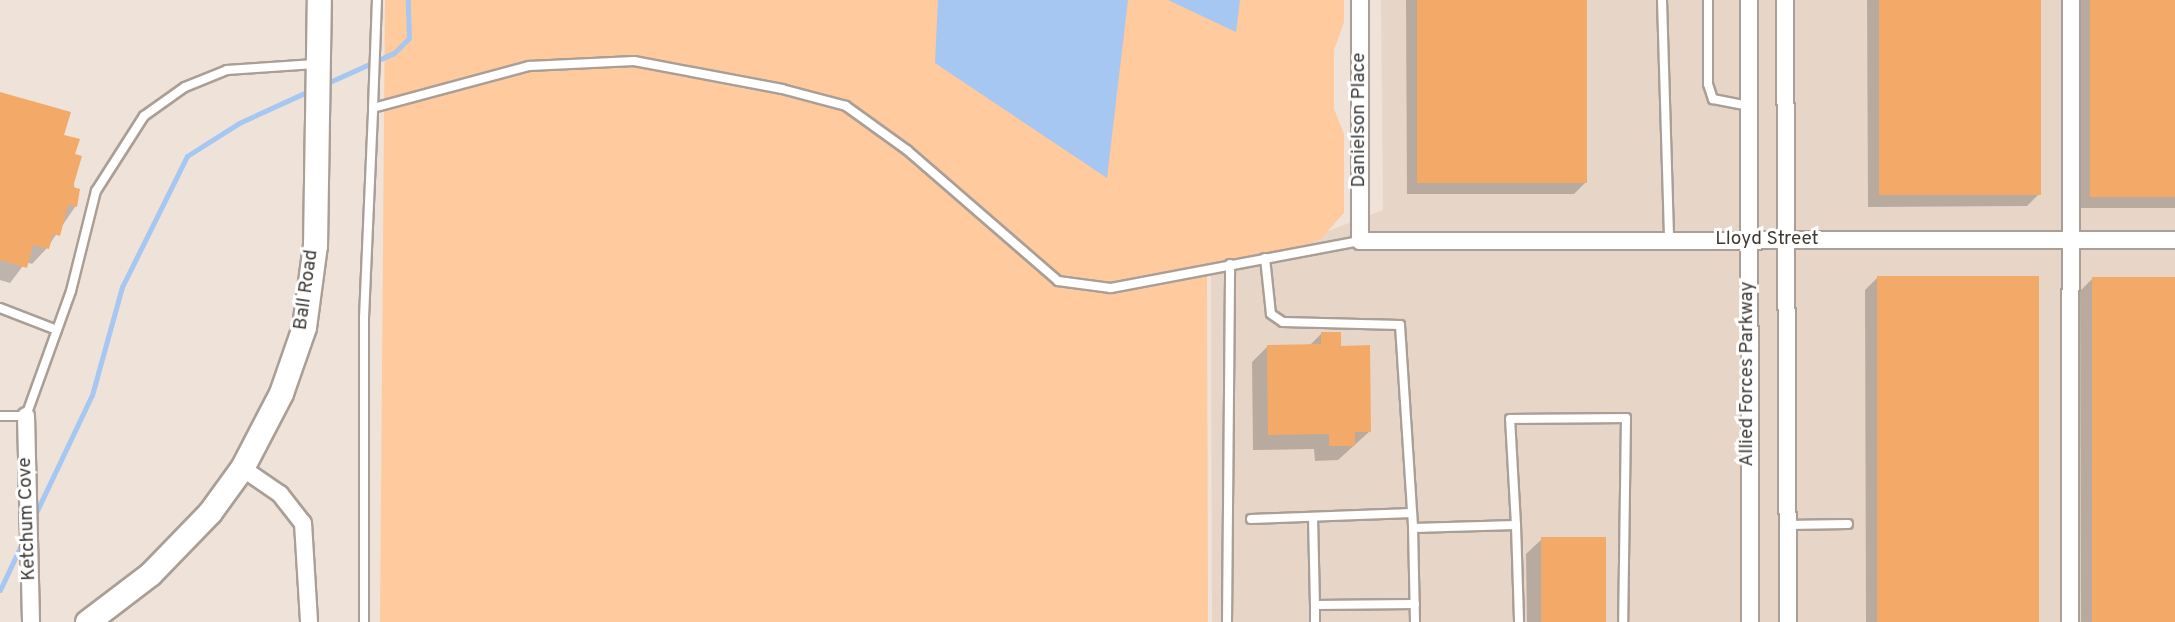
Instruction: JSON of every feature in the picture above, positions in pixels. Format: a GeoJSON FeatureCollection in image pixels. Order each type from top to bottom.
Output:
{"type":"FeatureCollection","features":[{"type":"Feature","properties":{"kind":"main road","name":"Ball Road"},"geometry":{"type":"LineString","coordinates":[[87,622],[184,541],[242,468],[281,393],[304,327],[315,245],[319,0]]}},
{"type":"Feature","properties":{"kind":"street","name":"Danielson Place"},"geometry":{"type":"LineString","coordinates":[[1360,0],[1360,241]]}},
{"type":"Feature","properties":{"kind":"street","name":"Allied Forces Parkway"},"geometry":{"type":"LineString","coordinates":[[1749,0],[1750,622]]}},
{"type":"Feature","properties":{"kind":"street","name":"Allied Forces Parkway"},"geometry":{"type":"LineString","coordinates":[[1785,0],[1784,240],[1788,622]]}},
{"type":"Feature","properties":{"kind":"street"},"geometry":{"type":"LineString","coordinates":[[2070,622],[2071,0]]}},
{"type":"Feature","properties":{"kind":"street","name":"Lloyd Street"},"geometry":{"type":"LineString","coordinates":[[1360,241],[2175,240]]}},
{"type":"Feature","properties":{"kind":"street","name":"Ketchum Cove"},"geometry":{"type":"LineString","coordinates":[[26,416],[31,622]]}},
{"type":"Feature","properties":{"kind":"street"},"geometry":{"type":"LineString","coordinates":[[242,468],[280,494],[303,523],[309,622]]}},
{"type":"Feature","properties":{"kind":"lane"},"geometry":{"type":"LineString","coordinates":[[364,622],[364,318],[371,252],[377,0]]}},
{"type":"Feature","properties":{"kind":"lane"},"geometry":{"type":"LineString","coordinates":[[1662,0],[1669,241]]}},
{"type":"Feature","properties":{"kind":"lane"},"geometry":{"type":"LineString","coordinates":[[1708,0],[1708,84],[1713,99],[1749,106]]}},
{"type":"Feature","properties":{"kind":"lane"},"geometry":{"type":"LineString","coordinates":[[373,108],[529,66],[647,63],[846,106],[906,150],[1058,281],[1111,288],[1360,241]]}},
{"type":"Feature","properties":{"kind":"lane"},"geometry":{"type":"LineString","coordinates":[[0,416],[26,416],[57,330],[96,191],[144,116],[185,87],[227,70],[318,69]]}},
{"type":"Feature","properties":{"kind":"lane"},"geometry":{"type":"LineString","coordinates":[[1265,258],[1271,314],[1283,322],[1400,325],[1413,528],[1415,622]]}},
{"type":"Feature","properties":{"kind":"lane"},"geometry":{"type":"LineString","coordinates":[[1227,622],[1230,264]]}},
{"type":"Feature","properties":{"kind":"lane"},"geometry":{"type":"LineString","coordinates":[[0,308],[57,330]]}},
{"type":"Feature","properties":{"kind":"lane"},"geometry":{"type":"LineString","coordinates":[[1519,622],[1510,419],[1626,418],[1623,622]]}},
{"type":"Feature","properties":{"kind":"lane"},"geometry":{"type":"LineString","coordinates":[[1251,519],[1412,513]]}},
{"type":"Feature","properties":{"kind":"lane"},"geometry":{"type":"LineString","coordinates":[[1313,517],[1315,622]]}},
{"type":"Feature","properties":{"kind":"lane"},"geometry":{"type":"LineString","coordinates":[[1787,525],[1848,524]]}},
{"type":"Feature","properties":{"kind":"lane"},"geometry":{"type":"LineString","coordinates":[[1413,528],[1516,525]]}},
{"type":"Feature","properties":{"kind":"lane"},"geometry":{"type":"LineString","coordinates":[[1315,606],[1415,604]]}},
{"type":"Feature","properties":{"kind":"shaded area"},"geometry":{"type":"Polygon","coordinates":[[[385,0],[1344,0],[1344,22],[1334,50],[1334,109],[1344,134],[1344,213],[1320,240],[1207,276],[1208,622],[380,622],[385,0]]]}},
{"type":"Feature","properties":{"kind":"shaded area"},"geometry":{"type":"Polygon","coordinates":[[[1381,0],[2175,0],[2175,622],[1212,622],[1211,276],[1383,210],[1381,0]]]}},
{"type":"Feature","properties":{"kind":"water"},"geometry":{"type":"Polygon","coordinates":[[[938,0],[1128,0],[1107,178],[935,63],[938,0]]]}},
{"type":"Feature","properties":{"kind":"water"},"geometry":{"type":"Polygon","coordinates":[[[1168,0],[1240,0],[1236,32],[1168,0]]]}},
{"type":"Feature","properties":{"kind":"building"},"geometry":{"type":"Polygon","coordinates":[[[1417,0],[1587,0],[1587,183],[1417,183],[1417,0]]]}},
{"type":"Feature","properties":{"kind":"building"},"geometry":{"type":"Polygon","coordinates":[[[1879,0],[2041,0],[2041,195],[1879,195],[1879,0]]]}},
{"type":"Feature","properties":{"kind":"building"},"geometry":{"type":"Polygon","coordinates":[[[2090,0],[2175,0],[2175,197],[2090,197],[2090,0]]]}},
{"type":"Feature","properties":{"kind":"building"},"geometry":{"type":"Polygon","coordinates":[[[0,92],[71,112],[64,135],[80,139],[75,154],[82,156],[73,187],[80,189],[77,207],[68,205],[60,236],[53,234],[49,249],[33,245],[27,268],[0,260],[0,92]]]}},
{"type":"Feature","properties":{"kind":"building"},"geometry":{"type":"Polygon","coordinates":[[[1877,276],[2039,276],[2039,622],[1877,622],[1877,276]]]}},
{"type":"Feature","properties":{"kind":"building"},"geometry":{"type":"Polygon","coordinates":[[[2092,277],[2175,277],[2175,622],[2092,622],[2092,277]]]}},
{"type":"Feature","properties":{"kind":"building"},"geometry":{"type":"Polygon","coordinates":[[[1321,332],[1341,332],[1341,346],[1370,345],[1371,432],[1355,432],[1355,446],[1329,446],[1329,434],[1268,435],[1267,345],[1321,344],[1321,332]]]}},
{"type":"Feature","properties":{"kind":"building"},"geometry":{"type":"Polygon","coordinates":[[[1541,537],[1606,537],[1606,622],[1541,622],[1541,537]]]}},
{"type":"Feature","properties":{"kind":"waterway"},"geometry":{"type":"LineString","coordinates":[[323,85],[394,53],[409,38],[408,0]]}},
{"type":"Feature","properties":{"kind":"waterway"},"geometry":{"type":"LineString","coordinates":[[33,519],[92,395],[122,287],[187,156],[239,123],[311,90]]}},
{"type":"Feature","properties":{"kind":"waterway"},"geometry":{"type":"LineString","coordinates":[[0,590],[23,541]]}}]}
